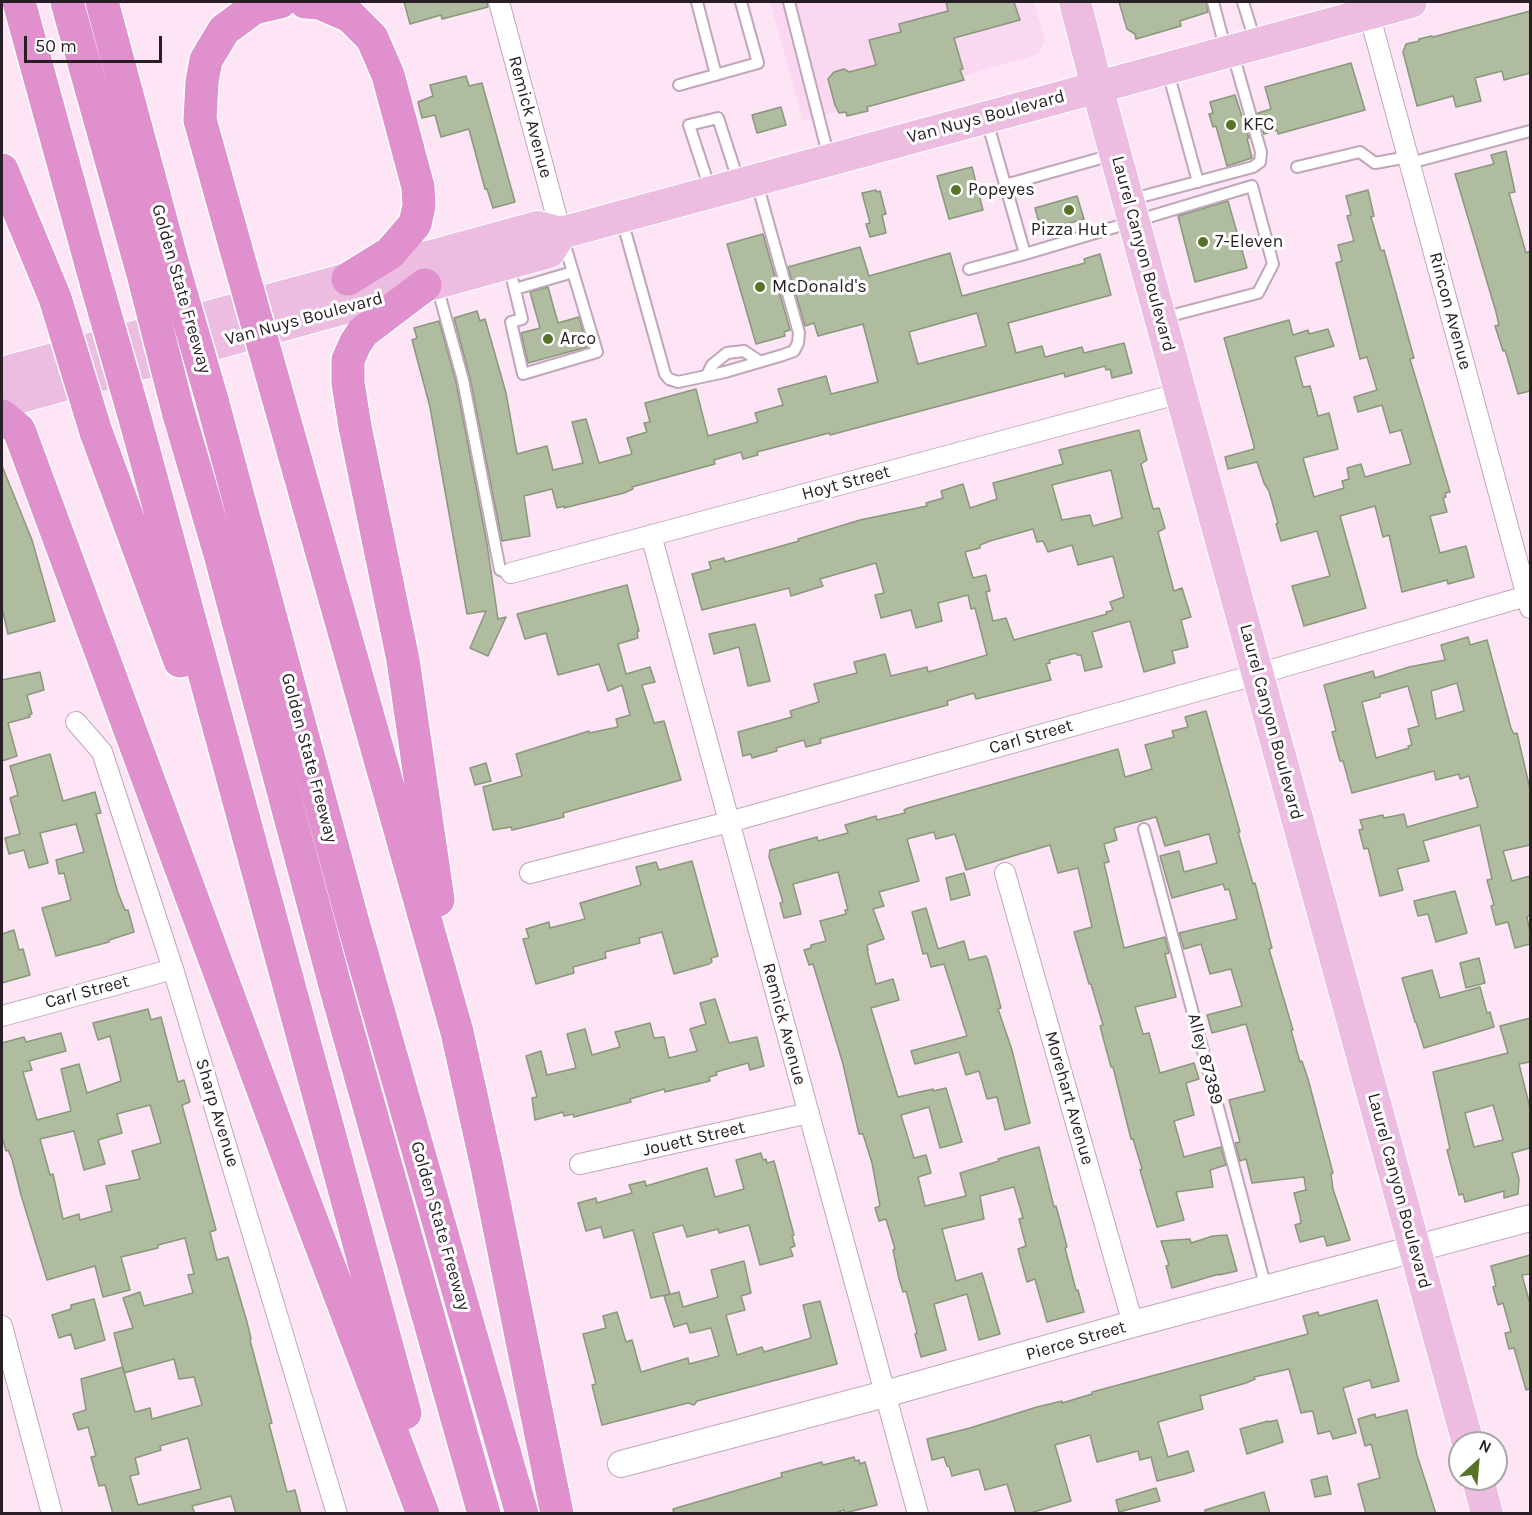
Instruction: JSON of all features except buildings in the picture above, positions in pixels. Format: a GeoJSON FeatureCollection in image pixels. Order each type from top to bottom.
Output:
{"type":"FeatureCollection","features":[{"type":"Feature","properties":{"kind":"highway"},"geometry":{"type":"LineString","coordinates":[[18,2],[136,422],[254,863],[433,1514]]}},
{"type":"Feature","properties":{"kind":"highway"},"geometry":{"type":"LineString","coordinates":[[67,2],[158,269],[178,411],[220,554],[333,978],[484,1514]]}},
{"type":"Feature","properties":{"kind":"highway","name":"Golden State Freeway"},"geometry":{"type":"LineString","coordinates":[[102,2],[158,269],[212,400],[352,919],[522,1514]]}},
{"type":"Feature","properties":{"kind":"highway"},"geometry":{"type":"LineString","coordinates":[[280,2],[254,8],[225,30],[206,60],[200,120],[457,1032],[487,1167],[557,1514]]}},
{"type":"Feature","properties":{"kind":"highway"},"geometry":{"type":"LineString","coordinates":[[305,2],[320,3],[350,16],[372,38],[388,75],[418,187],[419,206],[415,224],[410,231],[390,253],[348,279]]}},
{"type":"Feature","properties":{"kind":"highway"},"geometry":{"type":"LineString","coordinates":[[2,170],[55,298],[96,432],[254,863]]}},
{"type":"Feature","properties":{"kind":"highway"},"geometry":{"type":"LineString","coordinates":[[431,284],[363,332],[348,360],[348,383],[403,660],[457,1032]]}},
{"type":"Feature","properties":{"kind":"highway"},"geometry":{"type":"LineString","coordinates":[[2,416],[19,430],[292,1168],[423,1514]]}},
{"type":"Feature","properties":{"kind":"highway"},"geometry":{"type":"LineString","coordinates":[[308,1057],[346,1077],[468,1514]]}},
{"type":"Feature","properties":{"kind":"main road","name":"Laurel Canyon Boulevard"},"geometry":{"type":"LineString","coordinates":[[1075,2],[1465,1431]]}},
{"type":"Feature","properties":{"kind":"main road","name":"Van Nuys Boulevard"},"geometry":{"type":"LineString","coordinates":[[2,373],[538,227],[561,233],[1238,49],[1366,7],[1411,2]]}},
{"type":"Feature","properties":{"kind":"main road","name":"Van Nuys Boulevard"},"geometry":{"type":"LineString","coordinates":[[2,402],[431,284],[511,276],[549,252],[561,233]]}},
{"type":"Feature","properties":{"kind":"main road"},"geometry":{"type":"LineString","coordinates":[[1481,1491],[1487,1514]]}},
{"type":"Feature","properties":{"kind":"street","name":"Remick Avenue"},"geometry":{"type":"LineString","coordinates":[[499,2],[561,233]]}},
{"type":"Feature","properties":{"kind":"street","name":"Rincon Avenue"},"geometry":{"type":"LineString","coordinates":[[1366,7],[1529,600]]}},
{"type":"Feature","properties":{"kind":"street","name":"Hoyt Street"},"geometry":{"type":"LineString","coordinates":[[511,573],[1181,393]]}},
{"type":"Feature","properties":{"kind":"street","name":"Remick Avenue"},"geometry":{"type":"LineString","coordinates":[[651,535],[918,1514]]}},
{"type":"Feature","properties":{"kind":"street","name":"Carl Street"},"geometry":{"type":"LineString","coordinates":[[530,873],[729,822],[1529,600]]}},
{"type":"Feature","properties":{"kind":"street","name":"Sharp Avenue"},"geometry":{"type":"LineString","coordinates":[[76,722],[102,752],[173,969],[338,1514]]}},
{"type":"Feature","properties":{"kind":"street","name":"Morehart Avenue"},"geometry":{"type":"LineString","coordinates":[[1005,873],[1133,1324]]}},
{"type":"Feature","properties":{"kind":"street","name":"Carl Street"},"geometry":{"type":"LineString","coordinates":[[2,1016],[173,969]]}},
{"type":"Feature","properties":{"kind":"street","name":"Jouett Street"},"geometry":{"type":"LineString","coordinates":[[580,1164],[808,1113]]}},
{"type":"Feature","properties":{"kind":"street","name":"Pierce Street"},"geometry":{"type":"LineString","coordinates":[[621,1464],[885,1395],[1133,1324],[1530,1218]]}},
{"type":"Feature","properties":{"kind":"street"},"geometry":{"type":"LineString","coordinates":[[2,1326],[52,1514]]}},
{"type":"Feature","properties":{"kind":"lane"},"geometry":{"type":"LineString","coordinates":[[697,2],[716,75]]}},
{"type":"Feature","properties":{"kind":"lane"},"geometry":{"type":"LineString","coordinates":[[679,85],[758,63],[741,2]]}},
{"type":"Feature","properties":{"kind":"lane"},"geometry":{"type":"LineString","coordinates":[[789,2],[830,160]]}},
{"type":"Feature","properties":{"kind":"lane"},"geometry":{"type":"LineString","coordinates":[[969,269],[1025,254],[1198,182],[1253,167],[1260,162],[1261,153],[1238,49],[1213,2]]}},
{"type":"Feature","properties":{"kind":"lane"},"geometry":{"type":"LineString","coordinates":[[1238,49],[1243,2]]}},
{"type":"Feature","properties":{"kind":"lane"},"geometry":{"type":"LineString","coordinates":[[1167,68],[1198,182]]}},
{"type":"Feature","properties":{"kind":"lane"},"geometry":{"type":"LineString","coordinates":[[621,217],[662,370],[669,379],[678,382],[725,372],[794,351],[799,333],[736,185],[718,118],[689,125],[736,185]]}},
{"type":"Feature","properties":{"kind":"lane"},"geometry":{"type":"LineString","coordinates":[[986,118],[1025,254]]}},
{"type":"Feature","properties":{"kind":"lane"},"geometry":{"type":"LineString","coordinates":[[1297,167],[1360,152],[1375,163],[1409,160],[1530,131]]}},
{"type":"Feature","properties":{"kind":"lane"},"geometry":{"type":"LineString","coordinates":[[1005,185],[1116,154]]}},
{"type":"Feature","properties":{"kind":"lane"},"geometry":{"type":"LineString","coordinates":[[1132,211],[1252,186],[1273,264],[1258,293],[1161,318]]}},
{"type":"Feature","properties":{"kind":"lane"},"geometry":{"type":"LineString","coordinates":[[561,233],[573,272],[597,352],[523,374],[511,322],[522,319],[511,276],[573,272]]}},
{"type":"Feature","properties":{"kind":"lane"},"geometry":{"type":"LineString","coordinates":[[431,284],[463,380],[500,570],[511,573]]}},
{"type":"Feature","properties":{"kind":"lane"},"geometry":{"type":"LineString","coordinates":[[706,375],[712,365],[727,353],[744,351],[759,361]]}},
{"type":"Feature","properties":{"kind":"lane","name":"Alley 87389"},"geometry":{"type":"LineString","coordinates":[[1144,829],[1266,1289]]}},
{"type":"Feature","properties":{"kind":"shaded area"},"geometry":{"type":"Polygon","coordinates":[[[770,2],[1034,2],[1045,40],[1039,54],[803,121],[770,2]]]}},
{"type":"Feature","properties":{"kind":"place","name":"KFC"},"geometry":{"type":"Point","coordinates":[1231,125]}},
{"type":"Feature","properties":{"kind":"place","name":"Popeyes"},"geometry":{"type":"Point","coordinates":[956,190]}},
{"type":"Feature","properties":{"kind":"place","name":"Pizza Hut"},"geometry":{"type":"Point","coordinates":[1069,210]}},
{"type":"Feature","properties":{"kind":"place","name":"7-Eleven"},"geometry":{"type":"Point","coordinates":[1203,242]}},
{"type":"Feature","properties":{"kind":"place","name":"McDonald's"},"geometry":{"type":"Point","coordinates":[760,287]}},
{"type":"Feature","properties":{"kind":"place","name":"Arco"},"geometry":{"type":"Point","coordinates":[548,339]}}]}
